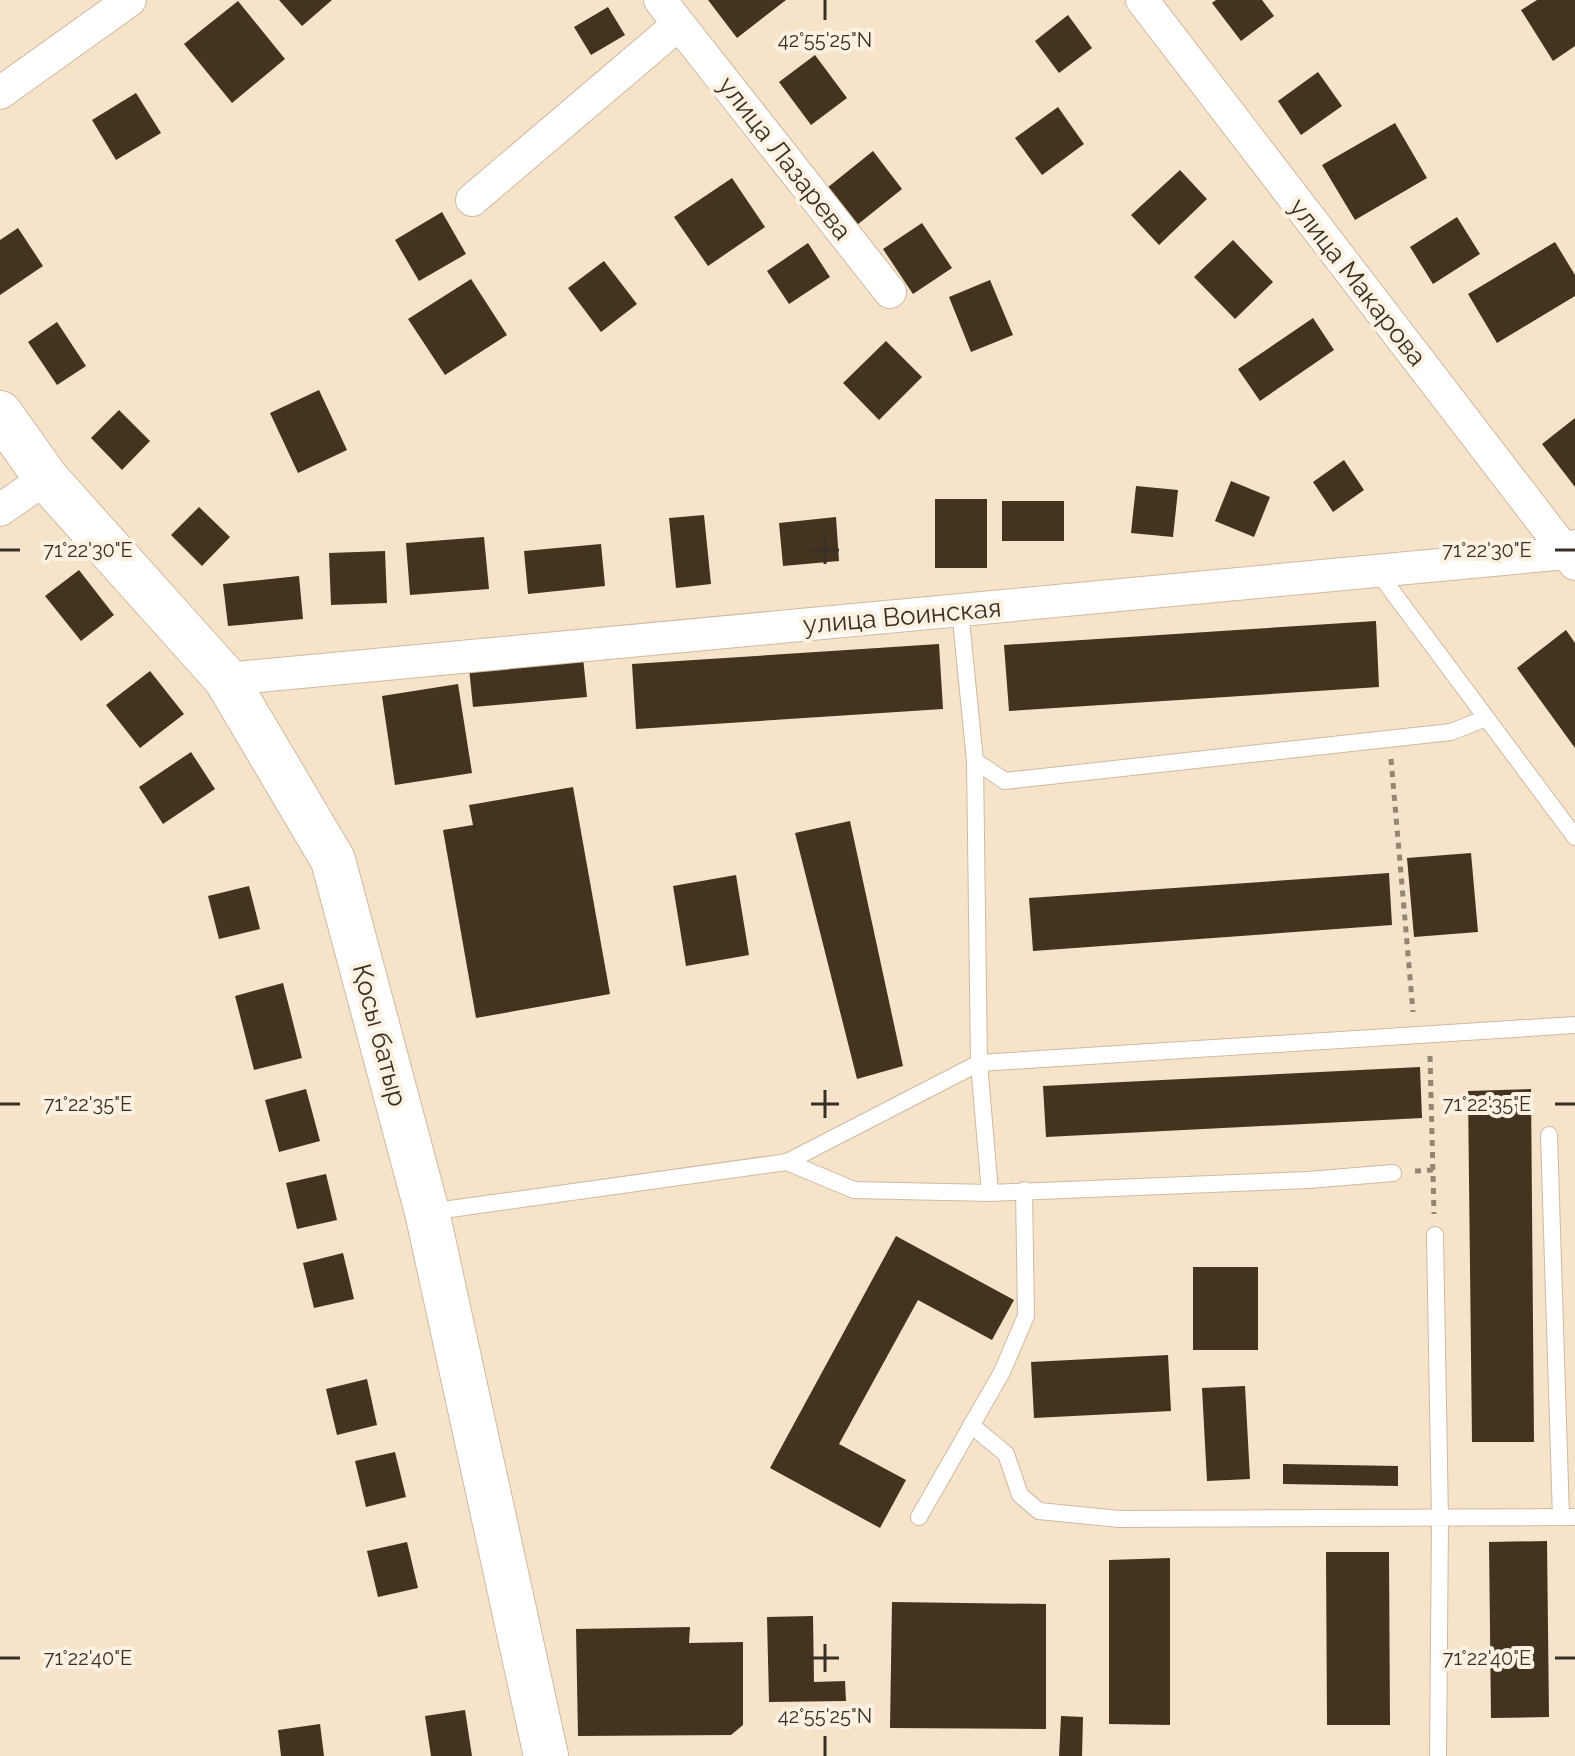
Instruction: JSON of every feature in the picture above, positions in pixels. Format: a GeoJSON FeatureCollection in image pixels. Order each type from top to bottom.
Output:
{"type":"FeatureCollection","features":[{"type":"Feature","properties":{"kind":"street"},"geometry":{"type":"LineString","coordinates":[[0,93],[130,0]]}},
{"type":"Feature","properties":{"kind":"street","name":"улица Макарова"},"geometry":{"type":"LineString","coordinates":[[1142,0],[1572,554]]}},
{"type":"Feature","properties":{"kind":"street","name":"улица Лазарева"},"geometry":{"type":"LineString","coordinates":[[472,200],[670,12],[890,292]]}},
{"type":"Feature","properties":{"kind":"street","name":"Қосы батыр"},"geometry":{"type":"LineString","coordinates":[[0,413],[46,478],[226,679],[333,860],[427,1212],[546,1756]]}},
{"type":"Feature","properties":{"kind":"street"},"geometry":{"type":"LineString","coordinates":[[0,510],[46,478]]}},
{"type":"Feature","properties":{"kind":"street","name":"улица Воинская"},"geometry":{"type":"LineString","coordinates":[[226,679],[1572,554]]}},
{"type":"Feature","properties":{"kind":"lane"},"geometry":{"type":"LineString","coordinates":[[1377,571],[1575,837]]}},
{"type":"Feature","properties":{"kind":"lane"},"geometry":{"type":"LineString","coordinates":[[960,610],[975,761],[979,1063],[990,1193]]}},
{"type":"Feature","properties":{"kind":"lane"},"geometry":{"type":"LineString","coordinates":[[975,761],[1005,781],[1451,732],[1486,718]]}},
{"type":"Feature","properties":{"kind":"lane"},"geometry":{"type":"LineString","coordinates":[[427,1212],[787,1162],[979,1063],[1575,1025]]}},
{"type":"Feature","properties":{"kind":"lane"},"geometry":{"type":"LineString","coordinates":[[971,1425],[1006,1454],[1020,1495],[1039,1511],[1119,1519],[1440,1520],[1568,1517],[1549,1135]]}},
{"type":"Feature","properties":{"kind":"lane"},"geometry":{"type":"LineString","coordinates":[[787,1162],[854,1190],[990,1193],[1308,1180],[1393,1173]]}},
{"type":"Feature","properties":{"kind":"lane"},"geometry":{"type":"LineString","coordinates":[[919,1517],[1002,1372],[1026,1316],[1024,1190]]}},
{"type":"Feature","properties":{"kind":"lane"},"geometry":{"type":"LineString","coordinates":[[1435,1235],[1440,1520],[1438,1756]]}},
{"type":"Feature","properties":{"kind":"path"},"geometry":{"type":"LineString","coordinates":[[1389,738],[1422,1035],[1435,1235]]}},
{"type":"Feature","properties":{"kind":"building"},"geometry":{"type":"Polygon","coordinates":[[[279,0],[332,0],[302,26],[279,0]]]}},
{"type":"Feature","properties":{"kind":"building"},"geometry":{"type":"Polygon","coordinates":[[[708,0],[786,0],[737,38],[708,0]]]}},
{"type":"Feature","properties":{"kind":"building"},"geometry":{"type":"Polygon","coordinates":[[[1216,0],[1262,0],[1274,16],[1241,41],[1212,3],[1216,0]]]}},
{"type":"Feature","properties":{"kind":"building"},"geometry":{"type":"Polygon","coordinates":[[[1537,0],[1575,0],[1575,46],[1553,61],[1521,10],[1537,0]]]}},
{"type":"Feature","properties":{"kind":"building"},"geometry":{"type":"Polygon","coordinates":[[[238,1],[285,59],[232,103],[184,44],[238,1]]]}},
{"type":"Feature","properties":{"kind":"building"},"geometry":{"type":"Polygon","coordinates":[[[608,7],[625,35],[591,55],[574,27],[608,7]]]}},
{"type":"Feature","properties":{"kind":"building"},"geometry":{"type":"Polygon","coordinates":[[[1068,15],[1092,48],[1059,73],[1035,41],[1068,15]]]}},
{"type":"Feature","properties":{"kind":"building"},"geometry":{"type":"Polygon","coordinates":[[[815,55],[847,98],[811,125],[779,82],[815,55]]]}},
{"type":"Feature","properties":{"kind":"building"},"geometry":{"type":"Polygon","coordinates":[[[1318,72],[1342,106],[1301,135],[1278,101],[1318,72]]]}},
{"type":"Feature","properties":{"kind":"building"},"geometry":{"type":"Polygon","coordinates":[[[136,93],[161,133],[116,160],[92,120],[136,93]]]}},
{"type":"Feature","properties":{"kind":"building"},"geometry":{"type":"Polygon","coordinates":[[[1058,107],[1084,144],[1042,175],[1015,138],[1058,107]]]}},
{"type":"Feature","properties":{"kind":"building"},"geometry":{"type":"Polygon","coordinates":[[[1395,123],[1427,178],[1355,220],[1322,165],[1395,123]]]}},
{"type":"Feature","properties":{"kind":"building"},"geometry":{"type":"Polygon","coordinates":[[[873,151],[902,189],[857,225],[827,188],[873,151]]]}},
{"type":"Feature","properties":{"kind":"building"},"geometry":{"type":"Polygon","coordinates":[[[1180,170],[1207,199],[1159,245],[1131,215],[1180,170]]]}},
{"type":"Feature","properties":{"kind":"building"},"geometry":{"type":"Polygon","coordinates":[[[732,178],[765,227],[708,266],[674,217],[732,178]]]}},
{"type":"Feature","properties":{"kind":"building"},"geometry":{"type":"Polygon","coordinates":[[[442,212],[466,254],[419,281],[395,240],[442,212]]]}},
{"type":"Feature","properties":{"kind":"building"},"geometry":{"type":"Polygon","coordinates":[[[1457,217],[1480,254],[1433,284],[1410,247],[1457,217]]]}},
{"type":"Feature","properties":{"kind":"building"},"geometry":{"type":"Polygon","coordinates":[[[922,223],[952,268],[913,294],[883,249],[922,223]]]}},
{"type":"Feature","properties":{"kind":"building"},"geometry":{"type":"Polygon","coordinates":[[[18,228],[43,266],[0,295],[0,240],[18,228]]]}},
{"type":"Feature","properties":{"kind":"building"},"geometry":{"type":"Polygon","coordinates":[[[1233,240],[1273,282],[1235,319],[1194,277],[1233,240]]]}},
{"type":"Feature","properties":{"kind":"building"},"geometry":{"type":"Polygon","coordinates":[[[1555,242],[1575,275],[1575,296],[1497,343],[1468,294],[1555,242]]]}},
{"type":"Feature","properties":{"kind":"building"},"geometry":{"type":"Polygon","coordinates":[[[808,243],[830,277],[789,304],[767,271],[808,243]]]}},
{"type":"Feature","properties":{"kind":"building"},"geometry":{"type":"Polygon","coordinates":[[[604,261],[637,304],[601,332],[568,288],[604,261]]]}},
{"type":"Feature","properties":{"kind":"building"},"geometry":{"type":"Polygon","coordinates":[[[471,279],[507,335],[445,375],[408,319],[471,279]]]}},
{"type":"Feature","properties":{"kind":"building"},"geometry":{"type":"Polygon","coordinates":[[[990,280],[1013,335],[971,352],[949,297],[990,280]]]}},
{"type":"Feature","properties":{"kind":"building"},"geometry":{"type":"Polygon","coordinates":[[[1313,318],[1334,350],[1260,401],[1238,369],[1313,318]]]}},
{"type":"Feature","properties":{"kind":"building"},"geometry":{"type":"Polygon","coordinates":[[[57,322],[86,366],[57,385],[28,342],[57,322]]]}},
{"type":"Feature","properties":{"kind":"building"},"geometry":{"type":"Polygon","coordinates":[[[886,341],[922,377],[879,420],[843,383],[886,341]]]}},
{"type":"Feature","properties":{"kind":"building"},"geometry":{"type":"Polygon","coordinates":[[[319,390],[347,450],[298,473],[270,413],[319,390]]]}},
{"type":"Feature","properties":{"kind":"building"},"geometry":{"type":"Polygon","coordinates":[[[119,410],[150,441],[122,470],[91,438],[119,410]]]}},
{"type":"Feature","properties":{"kind":"building"},"geometry":{"type":"Polygon","coordinates":[[[1575,418],[1575,487],[1542,444],[1575,418]]]}},
{"type":"Feature","properties":{"kind":"building"},"geometry":{"type":"Polygon","coordinates":[[[1344,460],[1364,490],[1333,512],[1313,482],[1344,460]]]}},
{"type":"Feature","properties":{"kind":"building"},"geometry":{"type":"Polygon","coordinates":[[[1231,481],[1270,497],[1254,537],[1215,521],[1231,481]]]}},
{"type":"Feature","properties":{"kind":"building"},"geometry":{"type":"Polygon","coordinates":[[[1136,486],[1178,490],[1173,537],[1131,533],[1136,486]]]}},
{"type":"Feature","properties":{"kind":"building"},"geometry":{"type":"Polygon","coordinates":[[[935,499],[987,499],[987,568],[935,568],[935,499]]]}},
{"type":"Feature","properties":{"kind":"building"},"geometry":{"type":"Polygon","coordinates":[[[1002,501],[1064,501],[1064,541],[1002,541],[1002,501]]]}},
{"type":"Feature","properties":{"kind":"building"},"geometry":{"type":"Polygon","coordinates":[[[199,507],[230,537],[202,566],[171,535],[199,507]]]}},
{"type":"Feature","properties":{"kind":"building"},"geometry":{"type":"Polygon","coordinates":[[[704,515],[711,584],[676,588],[669,518],[704,515]]]}},
{"type":"Feature","properties":{"kind":"building"},"geometry":{"type":"Polygon","coordinates":[[[836,517],[839,561],[783,566],[779,523],[836,517]]]}},
{"type":"Feature","properties":{"kind":"building"},"geometry":{"type":"Polygon","coordinates":[[[484,537],[489,589],[410,595],[406,543],[484,537]]]}},
{"type":"Feature","properties":{"kind":"building"},"geometry":{"type":"Polygon","coordinates":[[[601,544],[605,586],[528,594],[524,551],[601,544]]]}},
{"type":"Feature","properties":{"kind":"building"},"geometry":{"type":"Polygon","coordinates":[[[385,551],[387,603],[331,605],[329,553],[385,551]]]}},
{"type":"Feature","properties":{"kind":"building"},"geometry":{"type":"Polygon","coordinates":[[[79,570],[114,615],[81,641],[45,596],[79,570]]]}},
{"type":"Feature","properties":{"kind":"building"},"geometry":{"type":"Polygon","coordinates":[[[299,576],[303,619],[228,626],[223,584],[299,576]]]}},
{"type":"Feature","properties":{"kind":"building"},"geometry":{"type":"Polygon","coordinates":[[[1376,621],[1379,687],[1009,711],[1004,645],[1376,621]]]}},
{"type":"Feature","properties":{"kind":"building"},"geometry":{"type":"Polygon","coordinates":[[[1566,630],[1575,643],[1575,748],[1517,668],[1566,630]]]}},
{"type":"Feature","properties":{"kind":"building"},"geometry":{"type":"Polygon","coordinates":[[[939,644],[943,709],[636,729],[632,664],[939,644]]]}},
{"type":"Feature","properties":{"kind":"building"},"geometry":{"type":"Polygon","coordinates":[[[583,657],[587,697],[473,707],[469,668],[583,657]]]}},
{"type":"Feature","properties":{"kind":"building"},"geometry":{"type":"Polygon","coordinates":[[[150,671],[184,714],[140,748],[106,705],[150,671]]]}},
{"type":"Feature","properties":{"kind":"building"},"geometry":{"type":"Polygon","coordinates":[[[458,684],[472,773],[395,785],[382,696],[458,684]]]}},
{"type":"Feature","properties":{"kind":"building"},"geometry":{"type":"Polygon","coordinates":[[[191,752],[215,789],[163,824],[139,787],[191,752]]]}},
{"type":"Feature","properties":{"kind":"building"},"geometry":{"type":"Polygon","coordinates":[[[573,787],[610,994],[476,1018],[443,830],[473,825],[469,805],[573,787]]]}},
{"type":"Feature","properties":{"kind":"building"},"geometry":{"type":"Polygon","coordinates":[[[850,821],[903,1066],[857,1079],[795,833],[850,821]]]}},
{"type":"Feature","properties":{"kind":"building"},"geometry":{"type":"Polygon","coordinates":[[[1471,853],[1478,932],[1414,937],[1407,858],[1471,853]]]}},
{"type":"Feature","properties":{"kind":"building"},"geometry":{"type":"Polygon","coordinates":[[[1389,873],[1392,925],[1033,951],[1029,898],[1389,873]]]}},
{"type":"Feature","properties":{"kind":"building"},"geometry":{"type":"Polygon","coordinates":[[[736,875],[749,955],[686,966],[673,886],[736,875]]]}},
{"type":"Feature","properties":{"kind":"building"},"geometry":{"type":"Polygon","coordinates":[[[249,886],[260,929],[219,939],[208,896],[249,886]]]}},
{"type":"Feature","properties":{"kind":"building"},"geometry":{"type":"Polygon","coordinates":[[[283,983],[302,1058],[254,1070],[235,996],[283,983]]]}},
{"type":"Feature","properties":{"kind":"building"},"geometry":{"type":"Polygon","coordinates":[[[1420,1067],[1422,1118],[1046,1137],[1043,1086],[1420,1067]]]}},
{"type":"Feature","properties":{"kind":"building"},"geometry":{"type":"Polygon","coordinates":[[[306,1089],[320,1141],[279,1152],[265,1100],[306,1089]]]}},
{"type":"Feature","properties":{"kind":"building"},"geometry":{"type":"Polygon","coordinates":[[[1531,1089],[1534,1442],[1472,1442],[1468,1091],[1531,1089]]]}},
{"type":"Feature","properties":{"kind":"building"},"geometry":{"type":"Polygon","coordinates":[[[326,1174],[337,1220],[297,1229],[286,1183],[326,1174]]]}},
{"type":"Feature","properties":{"kind":"building"},"geometry":{"type":"Polygon","coordinates":[[[896,1236],[1014,1300],[992,1340],[918,1300],[839,1444],[906,1480],[880,1528],[770,1468],[896,1236]]]}},
{"type":"Feature","properties":{"kind":"building"},"geometry":{"type":"Polygon","coordinates":[[[343,1253],[354,1299],[314,1308],[303,1263],[343,1253]]]}},
{"type":"Feature","properties":{"kind":"building"},"geometry":{"type":"Polygon","coordinates":[[[1193,1267],[1258,1267],[1258,1350],[1193,1350],[1193,1267]]]}},
{"type":"Feature","properties":{"kind":"building"},"geometry":{"type":"Polygon","coordinates":[[[1168,1355],[1171,1411],[1034,1418],[1031,1362],[1168,1355]]]}},
{"type":"Feature","properties":{"kind":"building"},"geometry":{"type":"Polygon","coordinates":[[[367,1379],[377,1425],[337,1435],[326,1389],[367,1379]]]}},
{"type":"Feature","properties":{"kind":"building"},"geometry":{"type":"Polygon","coordinates":[[[1245,1386],[1250,1479],[1207,1481],[1202,1388],[1245,1386]]]}},
{"type":"Feature","properties":{"kind":"building"},"geometry":{"type":"Polygon","coordinates":[[[395,1452],[406,1497],[366,1507],[355,1461],[395,1452]]]}},
{"type":"Feature","properties":{"kind":"building"},"geometry":{"type":"Polygon","coordinates":[[[1283,1464],[1398,1466],[1398,1486],[1283,1484],[1283,1464]]]}},
{"type":"Feature","properties":{"kind":"building"},"geometry":{"type":"Polygon","coordinates":[[[1547,1541],[1549,1717],[1491,1718],[1489,1542],[1547,1541]]]}},
{"type":"Feature","properties":{"kind":"building"},"geometry":{"type":"Polygon","coordinates":[[[407,1542],[418,1588],[378,1597],[367,1551],[407,1542]]]}},
{"type":"Feature","properties":{"kind":"building"},"geometry":{"type":"Polygon","coordinates":[[[1326,1552],[1389,1552],[1390,1725],[1327,1725],[1326,1552]]]}},
{"type":"Feature","properties":{"kind":"building"},"geometry":{"type":"Polygon","coordinates":[[[1170,1558],[1170,1725],[1109,1724],[1109,1560],[1170,1558]]]}},
{"type":"Feature","properties":{"kind":"building"},"geometry":{"type":"Polygon","coordinates":[[[892,1602],[1046,1604],[1046,1729],[890,1728],[892,1602]]]}},
{"type":"Feature","properties":{"kind":"building"},"geometry":{"type":"Polygon","coordinates":[[[813,1616],[814,1682],[845,1681],[846,1701],[769,1702],[767,1617],[813,1616]]]}},
{"type":"Feature","properties":{"kind":"building"},"geometry":{"type":"Polygon","coordinates":[[[690,1627],[689,1643],[743,1642],[743,1725],[731,1735],[578,1736],[576,1629],[690,1627]]]}},
{"type":"Feature","properties":{"kind":"building"},"geometry":{"type":"Polygon","coordinates":[[[465,1710],[472,1756],[431,1756],[425,1716],[465,1710]]]}},
{"type":"Feature","properties":{"kind":"building"},"geometry":{"type":"Polygon","coordinates":[[[1061,1716],[1083,1717],[1082,1756],[1059,1756],[1061,1716]]]}},
{"type":"Feature","properties":{"kind":"building"},"geometry":{"type":"Polygon","coordinates":[[[320,1724],[324,1756],[281,1756],[278,1730],[320,1724]]]}}]}
